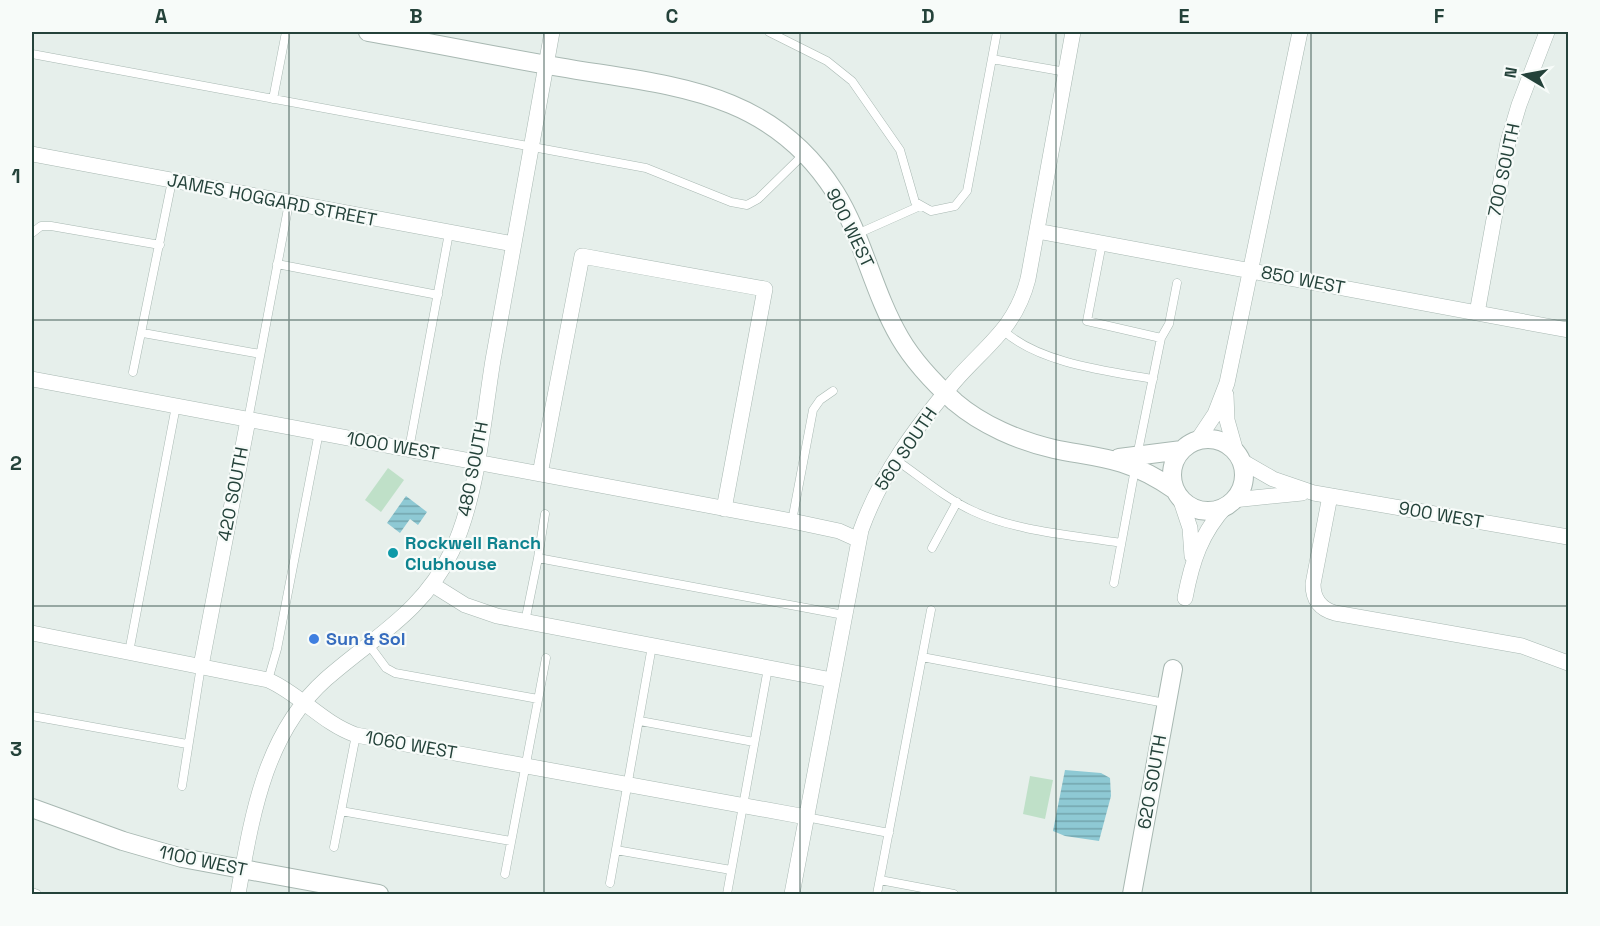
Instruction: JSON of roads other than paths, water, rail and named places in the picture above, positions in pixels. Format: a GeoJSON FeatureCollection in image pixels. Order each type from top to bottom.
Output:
{"type":"FeatureCollection","features":[{"type":"Feature","properties":{"kind":"street","name":"900 WEST"},"geometry":{"type":"LineString","coordinates":[[368,32],[701,92],[756,117],[804,154],[835,193],[856,235],[900,338],[927,375],[968,412],[1020,438],[1054,448],[1136,463],[1189,445]]}},
{"type":"Feature","properties":{"kind":"street","name":"480 SOUTH"},"geometry":{"type":"LineString","coordinates":[[238,894],[264,775],[279,740],[303,703],[326,679],[406,615],[433,585],[460,533],[476,461],[552,32]]}},
{"type":"Feature","properties":{"kind":"street","name":"560 SOUTH"},"geometry":{"type":"LineString","coordinates":[[792,894],[859,540],[876,493],[896,460],[946,393],[1004,332],[1025,292],[1073,32]]}},
{"type":"Feature","properties":{"kind":"street"},"geometry":{"type":"LineString","coordinates":[[1192,562],[1190,528],[1172,473],[1189,445],[1215,414],[1227,383],[1250,270],[1259,239],[1300,32]]}},
{"type":"Feature","properties":{"kind":"street","name":"700 SOUTH"},"geometry":{"type":"LineString","coordinates":[[1477,313],[1508,142],[1519,105],[1547,32]]}},
{"type":"Feature","properties":{"kind":"street","name":"JAMES HOGGARD STREET"},"geometry":{"type":"LineString","coordinates":[[32,154],[513,244]]}},
{"type":"Feature","properties":{"kind":"street","name":"850 WEST"},"geometry":{"type":"LineString","coordinates":[[1037,231],[1569,330]]}},
{"type":"Feature","properties":{"kind":"street"},"geometry":{"type":"LineString","coordinates":[[540,474],[582,256],[765,289],[724,509]]}},
{"type":"Feature","properties":{"kind":"street","name":"1000 WEST"},"geometry":{"type":"LineString","coordinates":[[32,379],[792,521],[839,531],[859,540]]}},
{"type":"Feature","properties":{"kind":"street"},"geometry":{"type":"LineString","coordinates":[[1185,598],[1192,562],[1208,527],[1230,503],[1244,477],[1227,420],[1227,383]]}},
{"type":"Feature","properties":{"kind":"street","name":"420 SOUTH"},"geometry":{"type":"LineString","coordinates":[[201,666],[248,420]]}},
{"type":"Feature","properties":{"kind":"street"},"geometry":{"type":"LineString","coordinates":[[1189,445],[1214,440],[1238,456]]}},
{"type":"Feature","properties":{"kind":"street","name":"900 WEST"},"geometry":{"type":"LineString","coordinates":[[1238,456],[1272,478],[1314,493],[1569,537]]}},
{"type":"Feature","properties":{"kind":"street"},"geometry":{"type":"LineString","coordinates":[[1136,463],[1193,508],[1202,510],[1230,503]]}},
{"type":"Feature","properties":{"kind":"street","name":"900 WEST"},"geometry":{"type":"LineString","coordinates":[[1230,503],[1271,494],[1314,493]]}},
{"type":"Feature","properties":{"kind":"street"},"geometry":{"type":"LineString","coordinates":[[1330,496],[1313,584],[1318,603],[1335,613],[1522,646],[1569,663]]}},
{"type":"Feature","properties":{"kind":"street"},"geometry":{"type":"LineString","coordinates":[[433,585],[465,605],[497,616],[832,680]]}},
{"type":"Feature","properties":{"kind":"street","name":"1060 WEST"},"geometry":{"type":"LineString","coordinates":[[32,633],[268,680],[281,685],[329,723],[356,735],[806,817]]}},
{"type":"Feature","properties":{"kind":"street","name":"620 SOUTH"},"geometry":{"type":"LineString","coordinates":[[1132,894],[1173,669]]}},
{"type":"Feature","properties":{"kind":"street","name":"1100 WEST"},"geometry":{"type":"LineString","coordinates":[[32,808],[153,850],[243,870],[380,894]]}},
{"type":"Feature","properties":{"kind":"lane"},"geometry":{"type":"LineString","coordinates":[[273,99],[286,32]]}},
{"type":"Feature","properties":{"kind":"lane"},"geometry":{"type":"LineString","coordinates":[[769,32],[827,61],[852,81],[900,150],[907,167],[912,197],[920,206],[931,211],[949,209],[964,196],[997,32]]}},
{"type":"Feature","properties":{"kind":"lane"},"geometry":{"type":"LineString","coordinates":[[32,54],[646,168],[740,205],[758,199],[804,154]]}},
{"type":"Feature","properties":{"kind":"lane"},"geometry":{"type":"LineString","coordinates":[[992,58],[1066,72]]}},
{"type":"Feature","properties":{"kind":"lane"},"geometry":{"type":"LineString","coordinates":[[133,372],[143,333],[172,181]]}},
{"type":"Feature","properties":{"kind":"lane","name":"420 SOUTH"},"geometry":{"type":"LineString","coordinates":[[248,420],[288,203]]}},
{"type":"Feature","properties":{"kind":"lane"},"geometry":{"type":"LineString","coordinates":[[856,235],[920,206]]}},
{"type":"Feature","properties":{"kind":"lane"},"geometry":{"type":"LineString","coordinates":[[34,230],[51,226],[160,245]]}},
{"type":"Feature","properties":{"kind":"lane"},"geometry":{"type":"LineString","coordinates":[[409,448],[449,232]]}},
{"type":"Feature","properties":{"kind":"lane"},"geometry":{"type":"LineString","coordinates":[[1102,243],[1087,321],[1161,338]]}},
{"type":"Feature","properties":{"kind":"lane"},"geometry":{"type":"LineString","coordinates":[[277,264],[438,295]]}},
{"type":"Feature","properties":{"kind":"lane"},"geometry":{"type":"LineString","coordinates":[[1114,583],[1161,338],[1169,324],[1177,283]]}},
{"type":"Feature","properties":{"kind":"lane"},"geometry":{"type":"LineString","coordinates":[[1004,332],[1026,345],[1068,362],[1153,379]]}},
{"type":"Feature","properties":{"kind":"lane"},"geometry":{"type":"LineString","coordinates":[[143,333],[260,354]]}},
{"type":"Feature","properties":{"kind":"lane"},"geometry":{"type":"LineString","coordinates":[[792,521],[813,410],[820,400],[833,391]]}},
{"type":"Feature","properties":{"kind":"lane"},"geometry":{"type":"LineString","coordinates":[[129,652],[176,406]]}},
{"type":"Feature","properties":{"kind":"lane"},"geometry":{"type":"LineString","coordinates":[[268,680],[279,637],[319,432]]}},
{"type":"Feature","properties":{"kind":"lane"},"geometry":{"type":"LineString","coordinates":[[896,460],[957,502],[1000,521],[1121,543]]}},
{"type":"Feature","properties":{"kind":"lane"},"geometry":{"type":"LineString","coordinates":[[932,548],[957,502]]}},
{"type":"Feature","properties":{"kind":"lane"},"geometry":{"type":"LineString","coordinates":[[525,622],[545,514]]}},
{"type":"Feature","properties":{"kind":"lane"},"geometry":{"type":"LineString","coordinates":[[538,558],[844,615]]}},
{"type":"Feature","properties":{"kind":"lane"},"geometry":{"type":"LineString","coordinates":[[877,894],[931,610]]}},
{"type":"Feature","properties":{"kind":"lane"},"geometry":{"type":"LineString","coordinates":[[369,645],[386,668],[395,673],[538,699]]}},
{"type":"Feature","properties":{"kind":"lane"},"geometry":{"type":"LineString","coordinates":[[610,883],[652,646]]}},
{"type":"Feature","properties":{"kind":"lane"},"geometry":{"type":"LineString","coordinates":[[922,657],[1166,703]]}},
{"type":"Feature","properties":{"kind":"lane"},"geometry":{"type":"LineString","coordinates":[[505,874],[546,658]]}},
{"type":"Feature","properties":{"kind":"lane","name":"420 SOUTH"},"geometry":{"type":"LineString","coordinates":[[182,786],[201,666]]}},
{"type":"Feature","properties":{"kind":"lane"},"geometry":{"type":"LineString","coordinates":[[727,894],[768,668]]}},
{"type":"Feature","properties":{"kind":"lane"},"geometry":{"type":"LineString","coordinates":[[32,716],[187,744]]}},
{"type":"Feature","properties":{"kind":"lane"},"geometry":{"type":"LineString","coordinates":[[640,720],[754,742]]}},
{"type":"Feature","properties":{"kind":"lane"},"geometry":{"type":"LineString","coordinates":[[334,847],[356,735]]}},
{"type":"Feature","properties":{"kind":"lane"},"geometry":{"type":"LineString","coordinates":[[341,811],[511,841]]}},
{"type":"Feature","properties":{"kind":"lane"},"geometry":{"type":"LineString","coordinates":[[806,817],[889,833]]}},
{"type":"Feature","properties":{"kind":"lane"},"geometry":{"type":"LineString","coordinates":[[616,850],[731,870]]}},
{"type":"Feature","properties":{"kind":"lane"},"geometry":{"type":"LineString","coordinates":[[880,880],[954,894]]}},
{"type":"Feature","properties":{"kind":"lane"},"geometry":{"type":"LineString","coordinates":[[32,892],[36,894]]}},
{"type":"Feature","properties":{"kind":"water"},"geometry":{"type":"Polygon","coordinates":[[[406,496],[427,512],[418,525],[410,519],[400,533],[387,523],[406,496]]]}},
{"type":"Feature","properties":{"kind":"water"},"geometry":{"type":"Polygon","coordinates":[[[1065,770],[1101,773],[1110,778],[1111,796],[1099,841],[1065,836],[1053,831],[1065,770]]]}},
{"type":"Feature","properties":{"kind":"place","name":"Rockwell Ranch Clubhouse"},"geometry":{"type":"Point","coordinates":[393,553]}},
{"type":"Feature","properties":{"kind":"place","name":"Sun & Sol"},"geometry":{"type":"Point","coordinates":[314,639]}}]}
